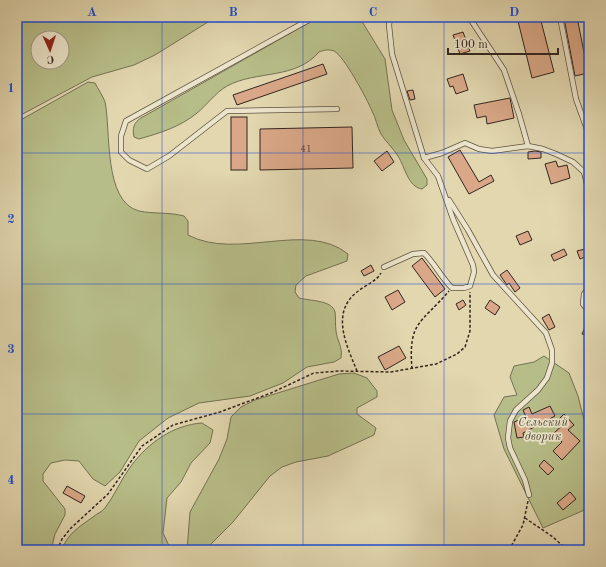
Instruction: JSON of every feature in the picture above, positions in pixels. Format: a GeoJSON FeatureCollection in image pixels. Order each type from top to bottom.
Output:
{"type":"FeatureCollection","features":[{"type":"Feature","properties":{"kind":"lane"},"geometry":{"type":"LineString","coordinates":[[314,17],[126,121],[121,136],[121,152],[129,160],[147,169],[169,156],[227,111],[337,109]]}},
{"type":"Feature","properties":{"kind":"lane"},"geometry":{"type":"LineString","coordinates":[[384,267],[413,254],[424,253],[431,260],[442,278],[452,288],[464,288],[470,286],[474,272],[473,265],[453,219],[438,176],[424,158],[392,54],[389,25],[390,17]]}},
{"type":"Feature","properties":{"kind":"lane"},"geometry":{"type":"LineString","coordinates":[[469,17],[504,70],[528,146]]}},
{"type":"Feature","properties":{"kind":"lane"},"geometry":{"type":"LineString","coordinates":[[560,17],[576,99],[589,135]]}},
{"type":"Feature","properties":{"kind":"lane"},"geometry":{"type":"LineString","coordinates":[[424,158],[442,153],[465,143],[478,150],[492,151],[528,146],[543,149],[573,162],[584,172],[589,193]]}},
{"type":"Feature","properties":{"kind":"lane"},"geometry":{"type":"LineString","coordinates":[[446,196],[468,230],[493,276],[546,333],[552,350],[552,363],[547,378],[538,390],[516,410],[510,422],[508,438],[510,448],[525,480],[529,495]]}},
{"type":"Feature","properties":{"kind":"lane"},"geometry":{"type":"LineString","coordinates":[[589,287],[584,294],[583,304],[589,312]]}},
{"type":"Feature","properties":{"kind":"path"},"geometry":{"type":"LineString","coordinates":[[357,372],[345,339],[342,321],[344,309],[348,301],[357,292],[379,276],[384,267]]}},
{"type":"Feature","properties":{"kind":"path"},"geometry":{"type":"LineString","coordinates":[[58,550],[62,539],[71,528],[108,494],[142,446],[173,426],[220,412],[271,393],[314,373],[339,371],[390,372],[436,364],[457,354],[464,347],[470,331],[472,313],[470,286]]}},
{"type":"Feature","properties":{"kind":"path"},"geometry":{"type":"LineString","coordinates":[[412,369],[410,349],[412,334],[417,324],[452,288]]}},
{"type":"Feature","properties":{"kind":"path"},"geometry":{"type":"LineString","coordinates":[[509,550],[515,541],[525,518],[529,495]]}},
{"type":"Feature","properties":{"kind":"path"},"geometry":{"type":"LineString","coordinates":[[525,518],[553,537],[568,550]]}},
{"type":"Feature","properties":{"kind":"green space"},"geometry":{"type":"Polygon","coordinates":[[[17,17],[216,17],[155,55],[134,65],[92,77],[17,117],[17,17]]]}},
{"type":"Feature","properties":{"kind":"green space"},"geometry":{"type":"Polygon","coordinates":[[[355,17],[363,23],[385,59],[392,110],[404,140],[427,179],[427,185],[422,189],[413,185],[410,181],[398,156],[381,134],[355,78],[343,61],[332,50],[319,52],[299,67],[275,74],[239,81],[227,86],[197,113],[184,122],[170,129],[147,137],[139,139],[134,137],[134,126],[141,118],[317,18],[355,17]]]}},
{"type":"Feature","properties":{"kind":"green space"},"geometry":{"type":"Polygon","coordinates":[[[88,82],[95,83],[105,102],[114,180],[119,194],[127,205],[139,211],[184,216],[188,221],[188,235],[207,242],[228,244],[312,240],[331,244],[348,254],[347,261],[306,276],[296,285],[295,292],[299,298],[325,303],[333,308],[335,312],[336,329],[341,358],[334,362],[307,367],[283,383],[250,396],[199,403],[168,418],[139,441],[120,472],[105,486],[93,479],[79,461],[65,460],[51,463],[43,474],[43,481],[65,509],[65,515],[55,534],[51,550],[17,550],[17,122],[88,82]]]}},
{"type":"Feature","properties":{"kind":"green space","name":"Сельский дворик"},"geometry":{"type":"Polygon","coordinates":[[[544,356],[569,373],[578,396],[589,440],[589,508],[543,528],[504,449],[494,415],[504,397],[517,395],[510,377],[514,366],[534,362],[544,356]]]}},
{"type":"Feature","properties":{"kind":"green space"},"geometry":{"type":"Polygon","coordinates":[[[354,373],[367,378],[377,391],[377,397],[357,408],[357,414],[376,428],[374,435],[328,456],[296,462],[282,467],[270,476],[233,522],[211,544],[208,550],[187,550],[190,512],[219,459],[227,439],[231,417],[241,407],[255,400],[339,374],[354,373]]]}},
{"type":"Feature","properties":{"kind":"green space"},"geometry":{"type":"Polygon","coordinates":[[[202,423],[213,430],[210,443],[191,463],[181,482],[167,498],[163,533],[171,550],[62,550],[64,544],[74,531],[105,508],[127,471],[145,450],[171,431],[191,424],[202,423]]]}},
{"type":"Feature","properties":{"kind":"building"},"geometry":{"type":"Polygon","coordinates":[[[517,17],[540,17],[554,72],[532,78],[517,17]]]}},
{"type":"Feature","properties":{"kind":"building"},"geometry":{"type":"Polygon","coordinates":[[[577,17],[588,73],[575,76],[564,18],[577,17]]]}},
{"type":"Feature","properties":{"kind":"building"},"geometry":{"type":"Polygon","coordinates":[[[463,32],[470,51],[460,54],[453,35],[463,32]]]}},
{"type":"Feature","properties":{"kind":"building"},"geometry":{"type":"Polygon","coordinates":[[[323,64],[327,74],[237,105],[233,95],[323,64]]]}},
{"type":"Feature","properties":{"kind":"building"},"geometry":{"type":"Polygon","coordinates":[[[463,74],[468,90],[456,94],[453,86],[450,87],[447,79],[463,74]]]}},
{"type":"Feature","properties":{"kind":"building"},"geometry":{"type":"Polygon","coordinates":[[[413,90],[415,99],[410,100],[407,91],[413,90]]]}},
{"type":"Feature","properties":{"kind":"building"},"geometry":{"type":"Polygon","coordinates":[[[510,98],[514,118],[487,124],[486,116],[477,118],[474,105],[510,98]]]}},
{"type":"Feature","properties":{"kind":"building"},"geometry":{"type":"Polygon","coordinates":[[[231,117],[247,117],[247,170],[231,170],[231,117]]]}},
{"type":"Feature","properties":{"kind":"building"},"geometry":{"type":"Polygon","coordinates":[[[352,127],[353,168],[260,170],[260,129],[352,127]]]}},
{"type":"Feature","properties":{"kind":"building"},"geometry":{"type":"Polygon","coordinates":[[[460,150],[479,182],[491,175],[494,181],[469,194],[448,157],[460,150]]]}},
{"type":"Feature","properties":{"kind":"building"},"geometry":{"type":"Polygon","coordinates":[[[387,151],[394,162],[382,171],[374,161],[387,151]]]}},
{"type":"Feature","properties":{"kind":"building"},"geometry":{"type":"Polygon","coordinates":[[[528,152],[541,152],[541,158],[528,159],[528,152]]]}},
{"type":"Feature","properties":{"kind":"building"},"geometry":{"type":"Polygon","coordinates":[[[556,161],[558,167],[567,165],[570,178],[551,184],[545,164],[556,161]]]}},
{"type":"Feature","properties":{"kind":"building"},"geometry":{"type":"Polygon","coordinates":[[[528,231],[532,240],[520,245],[516,236],[528,231]]]}},
{"type":"Feature","properties":{"kind":"building"},"geometry":{"type":"Polygon","coordinates":[[[564,249],[567,255],[554,261],[551,255],[564,249]]]}},
{"type":"Feature","properties":{"kind":"building"},"geometry":{"type":"Polygon","coordinates":[[[585,249],[587,256],[580,259],[577,251],[585,249]]]}},
{"type":"Feature","properties":{"kind":"building"},"geometry":{"type":"Polygon","coordinates":[[[422,258],[445,289],[435,297],[412,266],[422,258]]]}},
{"type":"Feature","properties":{"kind":"building"},"geometry":{"type":"Polygon","coordinates":[[[371,265],[374,271],[364,276],[361,271],[371,265]]]}},
{"type":"Feature","properties":{"kind":"building"},"geometry":{"type":"Polygon","coordinates":[[[507,270],[520,288],[515,292],[509,283],[507,285],[500,275],[507,270]]]}},
{"type":"Feature","properties":{"kind":"building"},"geometry":{"type":"Polygon","coordinates":[[[398,290],[405,302],[392,310],[385,297],[398,290]]]}},
{"type":"Feature","properties":{"kind":"building"},"geometry":{"type":"Polygon","coordinates":[[[463,300],[466,305],[459,310],[456,304],[463,300]]]}},
{"type":"Feature","properties":{"kind":"building"},"geometry":{"type":"Polygon","coordinates":[[[490,300],[500,307],[495,315],[485,308],[490,300]]]}},
{"type":"Feature","properties":{"kind":"building"},"geometry":{"type":"Polygon","coordinates":[[[549,314],[555,327],[549,330],[542,318],[549,314]]]}},
{"type":"Feature","properties":{"kind":"building"},"geometry":{"type":"Polygon","coordinates":[[[589,318],[589,336],[582,334],[589,318]]]}},
{"type":"Feature","properties":{"kind":"building"},"geometry":{"type":"Polygon","coordinates":[[[399,346],[406,358],[385,370],[378,357],[399,346]]]}},
{"type":"Feature","properties":{"kind":"building"},"geometry":{"type":"Polygon","coordinates":[[[550,406],[555,416],[523,433],[524,437],[517,438],[514,422],[526,417],[523,410],[529,407],[532,414],[550,406]]]}},
{"type":"Feature","properties":{"kind":"building"},"geometry":{"type":"Polygon","coordinates":[[[564,414],[574,425],[568,430],[580,441],[562,460],[553,451],[562,442],[554,433],[564,424],[559,419],[564,414]]]}},
{"type":"Feature","properties":{"kind":"building"},"geometry":{"type":"Polygon","coordinates":[[[544,460],[554,469],[548,475],[539,466],[544,460]]]}},
{"type":"Feature","properties":{"kind":"building"},"geometry":{"type":"Polygon","coordinates":[[[67,486],[85,496],[81,503],[63,493],[67,486]]]}},
{"type":"Feature","properties":{"kind":"building"},"geometry":{"type":"Polygon","coordinates":[[[570,492],[576,499],[563,510],[557,503],[570,492]]]}}]}
